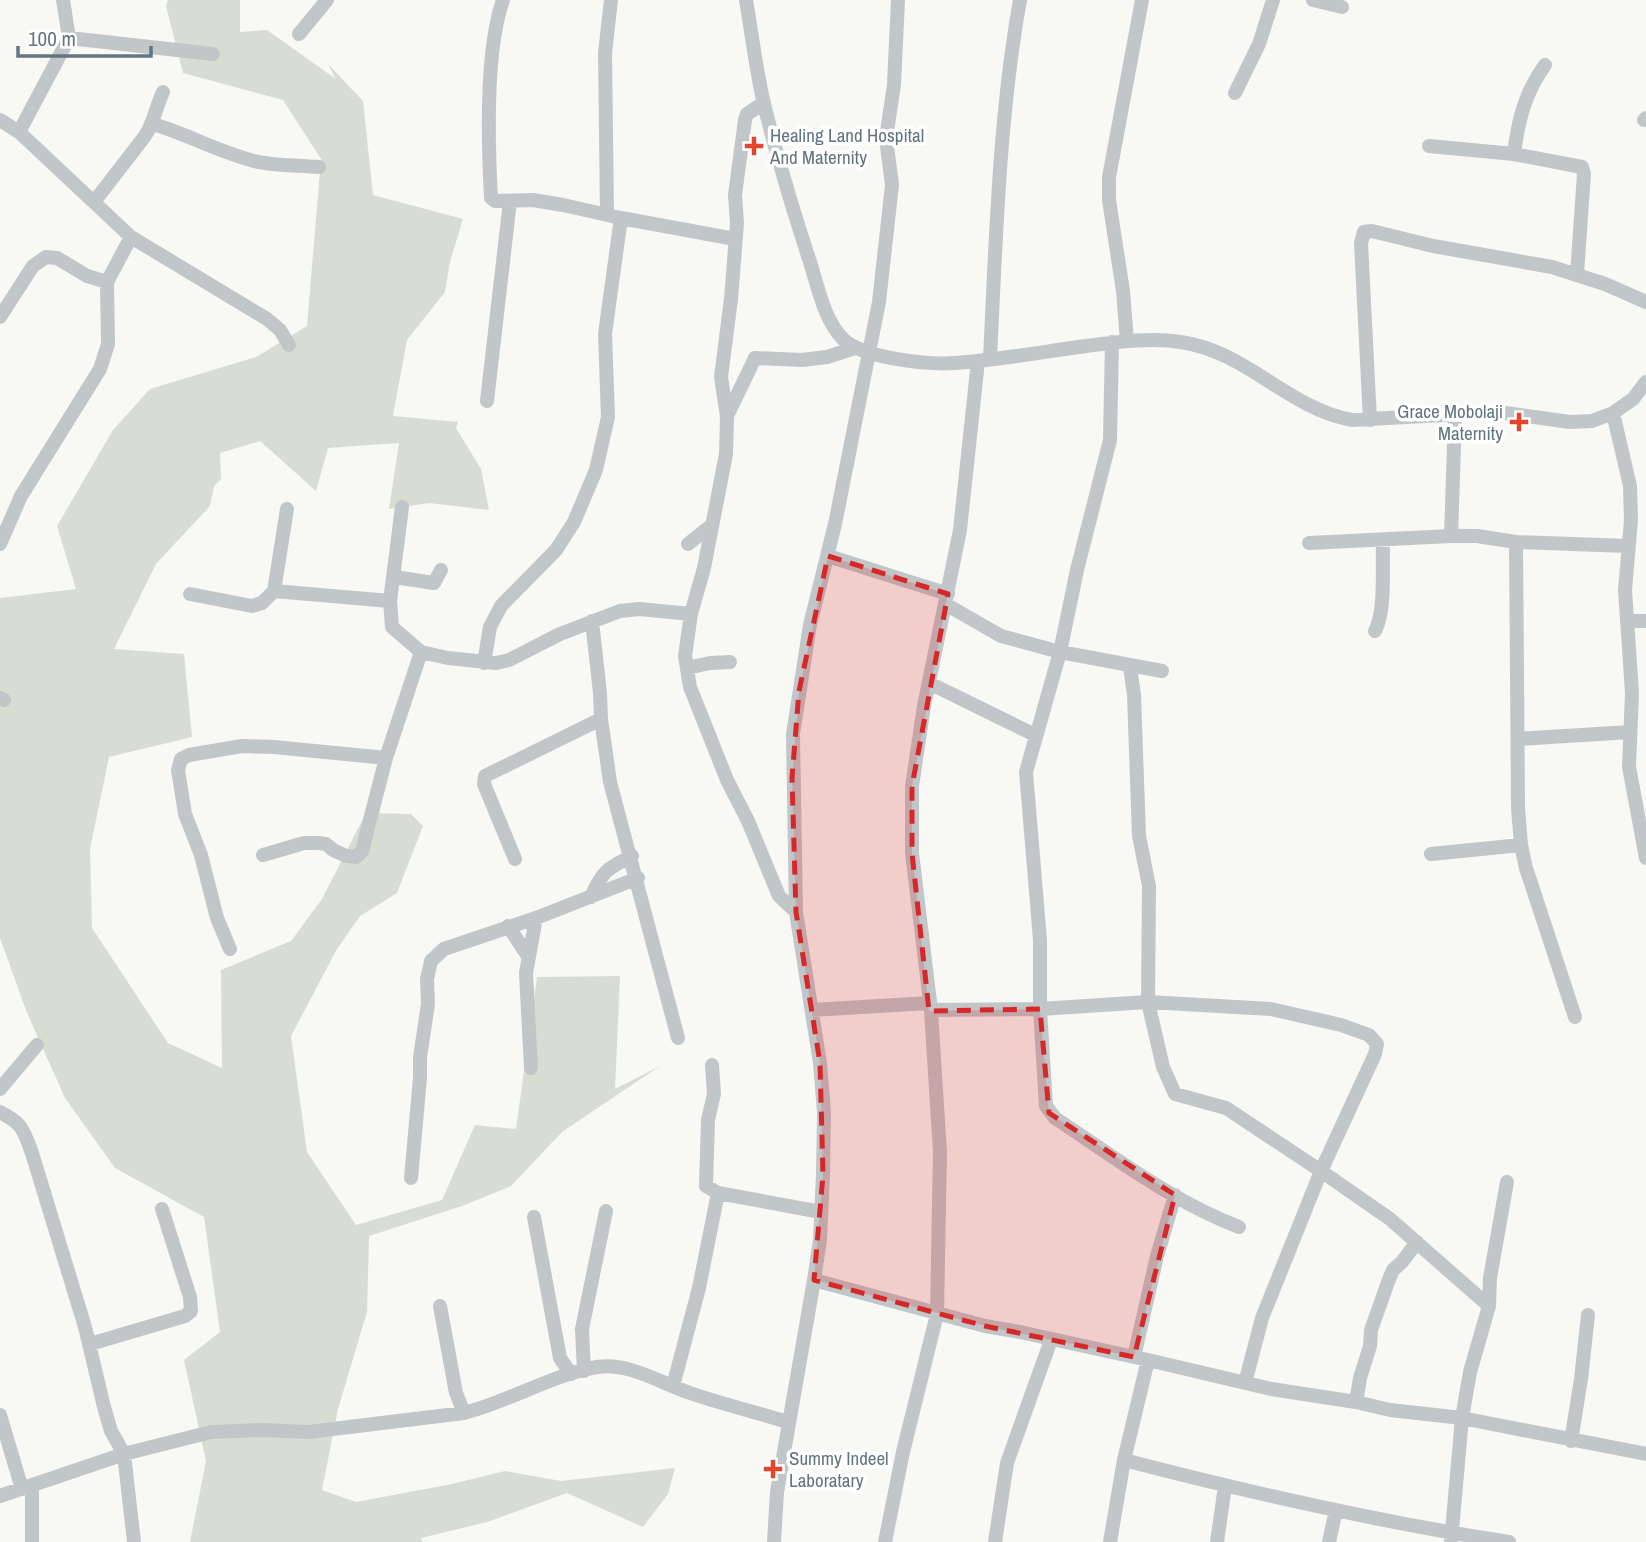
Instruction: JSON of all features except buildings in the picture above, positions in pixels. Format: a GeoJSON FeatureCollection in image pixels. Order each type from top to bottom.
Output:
{"type":"FeatureCollection","features":[{"type":"Feature","properties":{"kind":"street"},"geometry":{"type":"LineString","coordinates":[[19,132],[69,38],[63,0]]}},
{"type":"Feature","properties":{"kind":"street"},"geometry":{"type":"LineString","coordinates":[[299,34],[327,0]]}},
{"type":"Feature","properties":{"kind":"street"},"geometry":{"type":"LineString","coordinates":[[503,0],[493,46],[489,166],[491,198],[495,201],[533,201],[563,205],[736,239]]}},
{"type":"Feature","properties":{"kind":"street"},"geometry":{"type":"LineString","coordinates":[[484,663],[494,616],[500,606],[556,550],[574,522],[596,470],[608,418],[605,334],[614,217],[605,53],[611,0]]}},
{"type":"Feature","properties":{"kind":"street"},"geometry":{"type":"LineString","coordinates":[[746,0],[764,103],[823,304],[833,326],[843,339],[861,351]]}},
{"type":"Feature","properties":{"kind":"street"},"geometry":{"type":"LineString","coordinates":[[774,1542],[777,1492],[814,1280],[821,1212],[824,1112],[813,1010],[796,912],[793,734],[810,625],[828,556],[861,351],[878,302],[892,185],[886,138],[894,85],[898,0]]}},
{"type":"Feature","properties":{"kind":"street"},"geometry":{"type":"LineString","coordinates":[[885,1542],[902,1452],[936,1314],[940,1152],[930,1007],[911,824],[912,786],[929,683],[960,530],[984,359],[1008,83],[1020,0]]}},
{"type":"Feature","properties":{"kind":"street"},"geometry":{"type":"LineString","coordinates":[[1142,0],[1109,177],[1108,200],[1123,291],[1110,440],[1059,652],[1026,772],[1040,940],[1040,1009],[1046,1106],[1049,1113],[1175,1195],[1217,1219],[1239,1227]]}},
{"type":"Feature","properties":{"kind":"street"},"geometry":{"type":"LineString","coordinates":[[1236,93],[1259,44],[1273,0]]}},
{"type":"Feature","properties":{"kind":"street"},"geometry":{"type":"LineString","coordinates":[[1313,0],[1342,7]]}},
{"type":"Feature","properties":{"kind":"street"},"geometry":{"type":"LineString","coordinates":[[69,38],[213,54]]}},
{"type":"Feature","properties":{"kind":"street"},"geometry":{"type":"LineString","coordinates":[[1514,154],[1520,114],[1535,78],[1545,65]]}},
{"type":"Feature","properties":{"kind":"street"},"geometry":{"type":"LineString","coordinates":[[94,202],[153,124],[153,114],[163,92]]}},
{"type":"Feature","properties":{"kind":"street"},"geometry":{"type":"LineString","coordinates":[[764,103],[752,109],[745,120],[735,195],[736,239],[722,377],[727,417],[722,477],[704,568],[686,638],[685,656],[690,687],[727,780],[748,821],[779,896],[796,912]]}},
{"type":"Feature","properties":{"kind":"street"},"geometry":{"type":"LineString","coordinates":[[0,120],[19,132],[131,237],[267,320],[280,330],[289,345]]}},
{"type":"Feature","properties":{"kind":"street"},"geometry":{"type":"LineString","coordinates":[[153,124],[256,161],[319,167]]}},
{"type":"Feature","properties":{"kind":"street"},"geometry":{"type":"LineString","coordinates":[[1429,146],[1514,154],[1582,167],[1584,174],[1577,274]]}},
{"type":"Feature","properties":{"kind":"street"},"geometry":{"type":"LineString","coordinates":[[487,401],[510,201]]}},
{"type":"Feature","properties":{"kind":"street"},"geometry":{"type":"LineString","coordinates":[[1370,420],[1361,243],[1364,233],[1371,231],[1577,274],[1646,302]]}},
{"type":"Feature","properties":{"kind":"street"},"geometry":{"type":"LineString","coordinates":[[0,544],[21,496],[100,369],[108,344],[107,282],[131,237]]}},
{"type":"Feature","properties":{"kind":"street"},"geometry":{"type":"LineString","coordinates":[[0,317],[33,265],[46,257],[57,258],[87,276],[107,282]]}},
{"type":"Feature","properties":{"kind":"street"},"geometry":{"type":"LineString","coordinates":[[727,417],[755,358],[802,360],[861,351],[933,363],[1120,342],[1182,342],[1227,355],[1312,408],[1331,416],[1352,420],[1498,412],[1570,422],[1592,421],[1613,414],[1633,399],[1646,382]]}},
{"type":"Feature","properties":{"kind":"street"},"geometry":{"type":"LineString","coordinates":[[1613,414],[1630,486],[1632,520],[1625,590],[1632,692],[1629,766],[1646,858]]}},
{"type":"Feature","properties":{"kind":"street"},"geometry":{"type":"LineString","coordinates":[[1451,536],[1455,415]]}},
{"type":"Feature","properties":{"kind":"street"},"geometry":{"type":"LineString","coordinates":[[1630,486],[1646,489]]}},
{"type":"Feature","properties":{"kind":"street"},"geometry":{"type":"LineString","coordinates":[[402,507],[390,601],[392,627],[421,652],[484,663],[509,660],[592,621],[620,611],[639,608],[691,614]]}},
{"type":"Feature","properties":{"kind":"street"},"geometry":{"type":"LineString","coordinates":[[190,594],[252,606],[262,603],[274,591],[287,509]]}},
{"type":"Feature","properties":{"kind":"street"},"geometry":{"type":"LineString","coordinates":[[688,544],[712,525]]}},
{"type":"Feature","properties":{"kind":"street"},"geometry":{"type":"LineString","coordinates":[[1309,543],[1477,536],[1516,542],[1628,546]]}},
{"type":"Feature","properties":{"kind":"street"},"geometry":{"type":"LineString","coordinates":[[1375,631],[1380,623],[1382,603],[1383,540]]}},
{"type":"Feature","properties":{"kind":"street"},"geometry":{"type":"LineString","coordinates":[[1516,542],[1521,845],[1536,905],[1558,960],[1575,1017]]}},
{"type":"Feature","properties":{"kind":"street"},"geometry":{"type":"LineString","coordinates":[[828,556],[947,600],[1001,636],[1059,652],[1162,671]]}},
{"type":"Feature","properties":{"kind":"street"},"geometry":{"type":"LineString","coordinates":[[394,577],[434,583],[441,569]]}},
{"type":"Feature","properties":{"kind":"street"},"geometry":{"type":"LineString","coordinates":[[274,591],[390,601]]}},
{"type":"Feature","properties":{"kind":"street"},"geometry":{"type":"LineString","coordinates":[[592,621],[610,782],[638,878],[678,1038]]}},
{"type":"Feature","properties":{"kind":"street"},"geometry":{"type":"LineString","coordinates":[[1627,621],[1646,621]]}},
{"type":"Feature","properties":{"kind":"street"},"geometry":{"type":"LineString","coordinates":[[263,855],[304,843],[318,843],[326,844],[346,856],[356,856],[365,846],[386,758],[421,652]]}},
{"type":"Feature","properties":{"kind":"street"},"geometry":{"type":"LineString","coordinates":[[687,668],[730,662]]}},
{"type":"Feature","properties":{"kind":"street"},"geometry":{"type":"LineString","coordinates":[[1130,667],[1135,695],[1139,835],[1149,886],[1147,1002],[1163,1067],[1175,1094],[1226,1108],[1321,1171],[1390,1219],[1489,1306]]}},
{"type":"Feature","properties":{"kind":"street"},"geometry":{"type":"LineString","coordinates":[[929,683],[1035,735]]}},
{"type":"Feature","properties":{"kind":"street"},"geometry":{"type":"LineString","coordinates":[[515,859],[484,784],[485,776],[601,719]]}},
{"type":"Feature","properties":{"kind":"street"},"geometry":{"type":"LineString","coordinates":[[1518,740],[1630,732]]}},
{"type":"Feature","properties":{"kind":"street"},"geometry":{"type":"LineString","coordinates":[[230,949],[217,918],[201,855],[185,814],[178,770],[181,759],[189,755],[242,746],[386,758]]}},
{"type":"Feature","properties":{"kind":"street"},"geometry":{"type":"LineString","coordinates":[[1431,854],[1521,845]]}},
{"type":"Feature","properties":{"kind":"street"},"geometry":{"type":"LineString","coordinates":[[591,897],[600,876],[608,868],[632,856]]}},
{"type":"Feature","properties":{"kind":"street"},"geometry":{"type":"LineString","coordinates":[[411,1178],[421,1078],[420,1058],[428,1004],[427,979],[431,961],[444,948],[536,918],[638,878]]}},
{"type":"Feature","properties":{"kind":"street"},"geometry":{"type":"LineString","coordinates":[[531,1068],[526,973],[536,918]]}},
{"type":"Feature","properties":{"kind":"street"},"geometry":{"type":"LineString","coordinates":[[508,926],[528,956]]}},
{"type":"Feature","properties":{"kind":"street"},"geometry":{"type":"LineString","coordinates":[[813,1010],[930,1007],[1040,1009],[1147,1002],[1282,1010],[1369,1035],[1377,1044],[1375,1054],[1321,1171],[1262,1318],[1245,1383]]}},
{"type":"Feature","properties":{"kind":"street"},"geometry":{"type":"LineString","coordinates":[[0,1089],[37,1045]]}},
{"type":"Feature","properties":{"kind":"street"},"geometry":{"type":"LineString","coordinates":[[712,1065],[714,1094],[708,1121],[706,1186],[718,1193],[821,1212]]}},
{"type":"Feature","properties":{"kind":"street"},"geometry":{"type":"LineString","coordinates":[[0,1112],[15,1119],[25,1133],[90,1344],[111,1431],[124,1454],[134,1542]]}},
{"type":"Feature","properties":{"kind":"street"},"geometry":{"type":"LineString","coordinates":[[1451,1537],[1462,1418],[1470,1372],[1489,1306],[1490,1278],[1507,1182]]}},
{"type":"Feature","properties":{"kind":"street"},"geometry":{"type":"LineString","coordinates":[[673,1386],[699,1288],[718,1193]]}},
{"type":"Feature","properties":{"kind":"street"},"geometry":{"type":"LineString","coordinates":[[1110,1542],[1157,1256],[1175,1195]]}},
{"type":"Feature","properties":{"kind":"street"},"geometry":{"type":"LineString","coordinates":[[90,1344],[185,1316],[191,1311],[190,1297],[162,1209]]}},
{"type":"Feature","properties":{"kind":"street"},"geometry":{"type":"LineString","coordinates":[[578,1372],[582,1329],[606,1211]]}},
{"type":"Feature","properties":{"kind":"street"},"geometry":{"type":"LineString","coordinates":[[534,1217],[560,1358],[578,1372]]}},
{"type":"Feature","properties":{"kind":"street"},"geometry":{"type":"LineString","coordinates":[[1356,1402],[1370,1346],[1371,1330],[1388,1282],[1393,1270],[1417,1242]]}},
{"type":"Feature","properties":{"kind":"street"},"geometry":{"type":"LineString","coordinates":[[814,1280],[936,1314],[1245,1383],[1390,1410],[1462,1418],[1646,1454]]}},
{"type":"Feature","properties":{"kind":"street"},"geometry":{"type":"LineString","coordinates":[[440,1306],[456,1393],[464,1413]]}},
{"type":"Feature","properties":{"kind":"street"},"geometry":{"type":"LineString","coordinates":[[1571,1441],[1588,1315]]}},
{"type":"Feature","properties":{"kind":"street"},"geometry":{"type":"LineString","coordinates":[[995,1542],[1007,1463],[1051,1340]]}},
{"type":"Feature","properties":{"kind":"street"},"geometry":{"type":"LineString","coordinates":[[0,1496],[124,1454],[211,1432],[309,1432],[464,1413],[597,1367],[617,1367],[788,1422]]}},
{"type":"Feature","properties":{"kind":"street"},"geometry":{"type":"LineString","coordinates":[[0,1415],[27,1487],[32,1542]]}},
{"type":"Feature","properties":{"kind":"street"},"geometry":{"type":"LineString","coordinates":[[1124,1460],[1224,1486],[1451,1537],[1509,1542]]}},
{"type":"Feature","properties":{"kind":"street"},"geometry":{"type":"LineString","coordinates":[[1217,1542],[1224,1486]]}},
{"type":"Feature","properties":{"kind":"street"},"geometry":{"type":"LineString","coordinates":[[1329,1542],[1336,1510]]}},
{"type":"Feature","properties":{"kind":"highlighted area"},"geometry":{"type":"Polygon","coordinates":[[[828,556],[948,594],[912,786],[912,853],[929,1011],[1040,1009],[1049,1113],[1175,1195],[1134,1357],[985,1326],[814,1280],[823,1175],[820,1063],[796,912],[792,778],[799,691],[828,556]]]}},
{"type":"Feature","properties":{"kind":"shaded area"},"geometry":{"type":"Polygon","coordinates":[[[168,0],[240,0],[240,32],[267,30],[336,79],[328,64],[363,101],[373,195],[463,219],[450,262],[445,292],[407,340],[393,416],[458,422],[456,428],[481,469],[489,510],[429,503],[389,509],[399,443],[328,448],[316,491],[260,441],[220,453],[221,479],[214,486],[210,506],[156,564],[114,649],[184,654],[192,737],[109,757],[90,849],[92,928],[168,1043],[222,1068],[221,970],[291,941],[322,899],[366,813],[411,814],[423,826],[397,893],[360,916],[337,949],[291,1036],[307,1152],[356,1225],[442,1200],[475,1125],[516,1129],[537,977],[620,976],[615,1089],[660,1066],[562,1132],[511,1186],[462,1206],[369,1236],[367,1312],[338,1409],[322,1490],[356,1502],[505,1471],[561,1481],[675,1468],[668,1494],[643,1527],[567,1493],[487,1522],[421,1538],[423,1542],[190,1542],[206,1461],[184,1360],[220,1332],[204,1217],[115,1168],[65,1098],[27,1013],[0,938],[0,598],[76,589],[57,526],[113,430],[150,389],[256,357],[307,326],[321,159],[283,100],[183,73],[166,6],[168,0]]]}},
{"type":"Feature","properties":{"kind":"place","name":"Healing Land Hospital And Maternity"},"geometry":{"type":"Point","coordinates":[754,146]}},
{"type":"Feature","properties":{"kind":"place","name":"Grace Mobolaji Maternity"},"geometry":{"type":"Point","coordinates":[1519,422]}},
{"type":"Feature","properties":{"kind":"place","name":"Summy Indeel Laboratary"},"geometry":{"type":"Point","coordinates":[773,1469]}}]}
